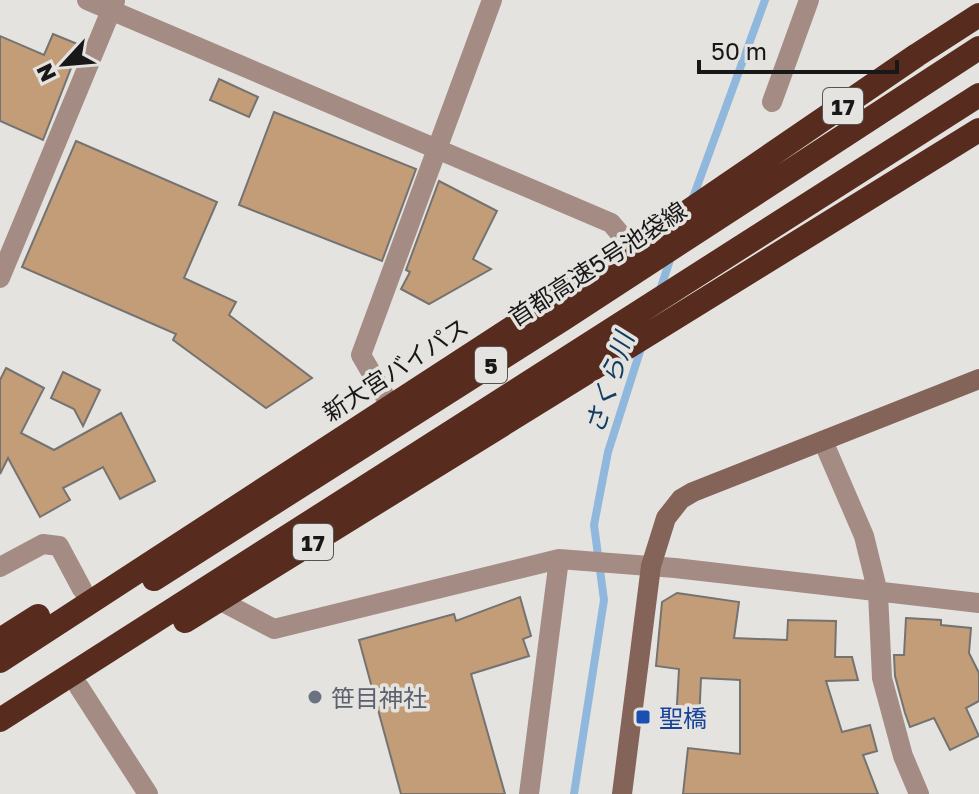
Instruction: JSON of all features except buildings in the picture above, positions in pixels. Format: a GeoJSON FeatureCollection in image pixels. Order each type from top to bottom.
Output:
{"type":"FeatureCollection","features":[{"type":"Feature","properties":{"kind":"highway","name":"新大宮バイパス"},"geometry":{"type":"LineString","coordinates":[[0,661],[633,249],[979,15]]}},
{"type":"Feature","properties":{"kind":"highway","name":"首都高速5号池袋線"},"geometry":{"type":"LineString","coordinates":[[0,677],[563,319],[979,48]]}},
{"type":"Feature","properties":{"kind":"highway","name":"5"},"geometry":{"type":"LineString","coordinates":[[0,720],[979,95]]}},
{"type":"Feature","properties":{"kind":"highway","name":"17"},"geometry":{"type":"LineString","coordinates":[[0,736],[979,130]]}},
{"type":"Feature","properties":{"kind":"highway","name":"17"},"geometry":{"type":"LineString","coordinates":[[0,640],[82,589],[243,502]]}},
{"type":"Feature","properties":{"kind":"street"},"geometry":{"type":"LineString","coordinates":[[87,0],[113,5],[611,223],[633,249]]}},
{"type":"Feature","properties":{"kind":"street"},"geometry":{"type":"LineString","coordinates":[[390,405],[361,355],[492,0]]}},
{"type":"Feature","properties":{"kind":"street"},"geometry":{"type":"LineString","coordinates":[[772,102],[809,0]]}},
{"type":"Feature","properties":{"kind":"street"},"geometry":{"type":"LineString","coordinates":[[0,278],[113,5]]}},
{"type":"Feature","properties":{"kind":"street"},"geometry":{"type":"LineString","coordinates":[[622,794],[651,566],[661,528],[672,508],[681,499],[979,379]]}},
{"type":"Feature","properties":{"kind":"street"},"geometry":{"type":"LineString","coordinates":[[823,441],[864,536],[878,593],[882,678],[903,756],[919,794]]}},
{"type":"Feature","properties":{"kind":"street"},"geometry":{"type":"LineString","coordinates":[[0,567],[43,544],[59,546],[82,589]]}},
{"type":"Feature","properties":{"kind":"street"},"geometry":{"type":"LineString","coordinates":[[529,794],[559,559]]}},
{"type":"Feature","properties":{"kind":"street"},"geometry":{"type":"LineString","coordinates":[[219,600],[274,629],[559,559],[651,566],[979,603]]}},
{"type":"Feature","properties":{"kind":"street"},"geometry":{"type":"LineString","coordinates":[[79,687],[148,794]]}},
{"type":"Feature","properties":{"kind":"waterway","name":"さくら川"},"geometry":{"type":"LineString","coordinates":[[691,203],[765,0]]}},
{"type":"Feature","properties":{"kind":"waterway","name":"さくら川"},"geometry":{"type":"LineString","coordinates":[[660,290],[671,257]]}},
{"type":"Feature","properties":{"kind":"waterway","name":"さくら川"},"geometry":{"type":"LineString","coordinates":[[574,794],[604,600],[594,525],[608,452],[642,345]]}},
{"type":"Feature","properties":{"kind":"place","name":"笹目神社"},"geometry":{"type":"Point","coordinates":[315,697]}},
{"type":"Feature","properties":{"kind":"place","name":"聖橋"},"geometry":{"type":"Point","coordinates":[643,717]}}]}
